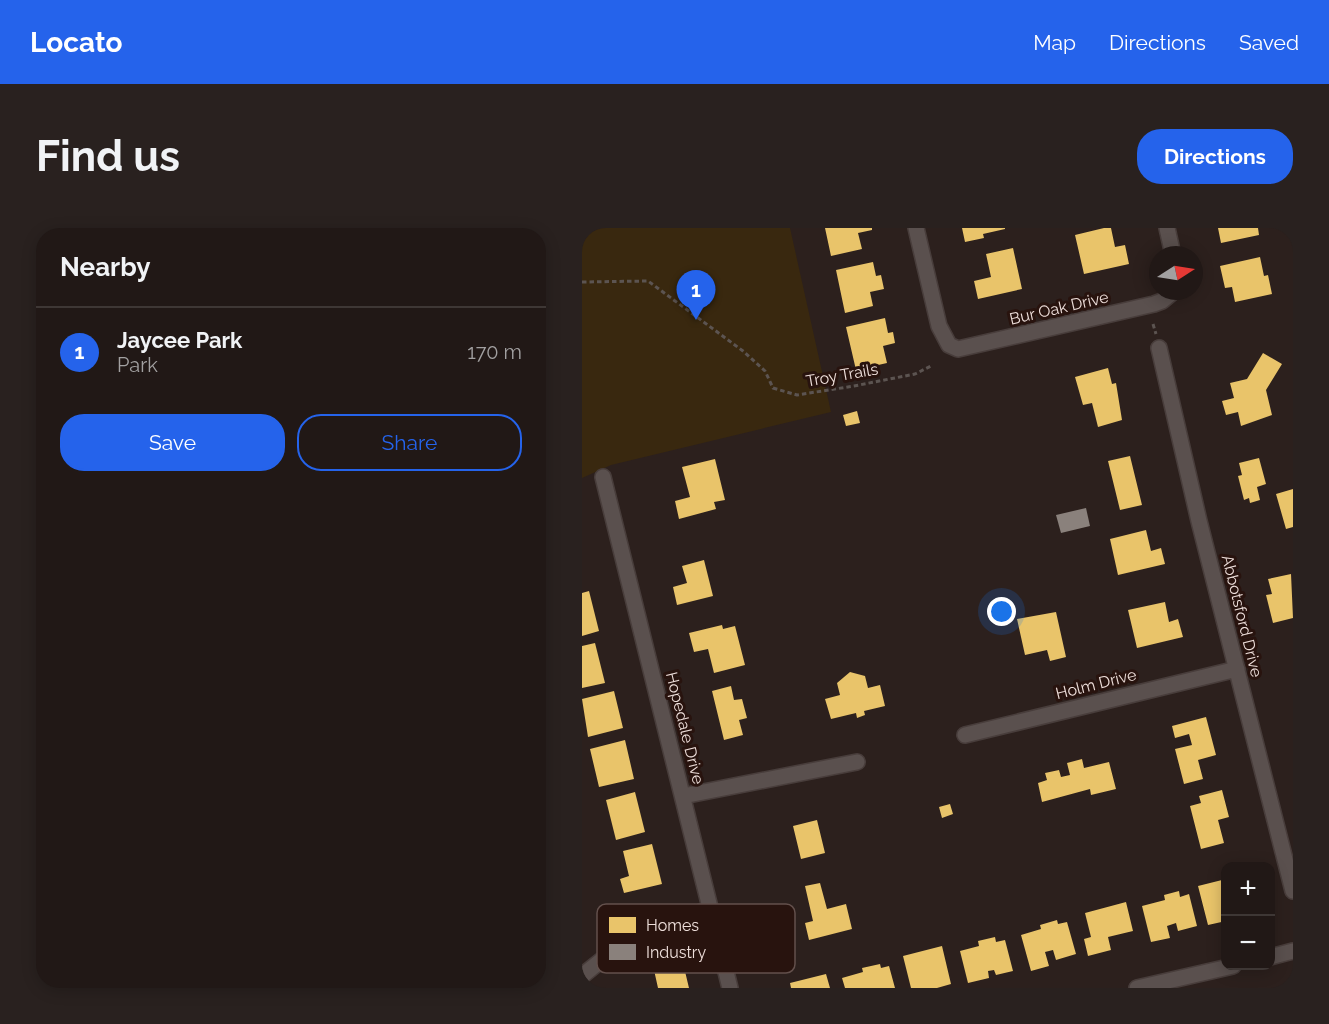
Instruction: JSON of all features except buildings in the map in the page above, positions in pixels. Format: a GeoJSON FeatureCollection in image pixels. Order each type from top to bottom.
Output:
{"type":"FeatureCollection","features":[{"type":"Feature","properties":{"kind":"street","name":"Bur Oak Drive"},"geometry":{"type":"LineString","coordinates":[[916,228],[939,326],[949,345],[964,349],[1163,300]]}},
{"type":"Feature","properties":{"kind":"street"},"geometry":{"type":"LineString","coordinates":[[1167,228],[1171,246]]}},
{"type":"Feature","properties":{"kind":"street","name":"Abbotsford Drive"},"geometry":{"type":"LineString","coordinates":[[1159,348],[1293,891]]}},
{"type":"Feature","properties":{"kind":"street","name":"Hopedale Drive"},"geometry":{"type":"LineString","coordinates":[[603,477],[710,904]]}},
{"type":"Feature","properties":{"kind":"street","name":"Holm Drive"},"geometry":{"type":"LineString","coordinates":[[965,735],[1237,669]]}},
{"type":"Feature","properties":{"kind":"street"},"geometry":{"type":"LineString","coordinates":[[683,796],[857,762]]}},
{"type":"Feature","properties":{"kind":"street"},"geometry":{"type":"LineString","coordinates":[[1275,956],[1293,951]]}},
{"type":"Feature","properties":{"kind":"street"},"geometry":{"type":"LineString","coordinates":[[582,976],[597,964]]}},
{"type":"Feature","properties":{"kind":"street"},"geometry":{"type":"LineString","coordinates":[[1137,988],[1221,969]]}},
{"type":"Feature","properties":{"kind":"street","name":"Hopedale Drive"},"geometry":{"type":"LineString","coordinates":[[726,973],[730,988]]}},
{"type":"Feature","properties":{"kind":"path","name":"Troy Trails"},"geometry":{"type":"LineString","coordinates":[[582,282],[648,281],[743,351],[765,371],[773,388],[797,395],[904,376],[931,366]]}},
{"type":"Feature","properties":{"kind":"shaded area"},"geometry":{"type":"Polygon","coordinates":[[[582,228],[790,228],[831,412],[611,465],[582,478],[582,228]]]}},
{"type":"Feature","properties":{"kind":"place","name":"Jaycee Park"},"geometry":{"type":"Point","coordinates":[696,320]}}]}
